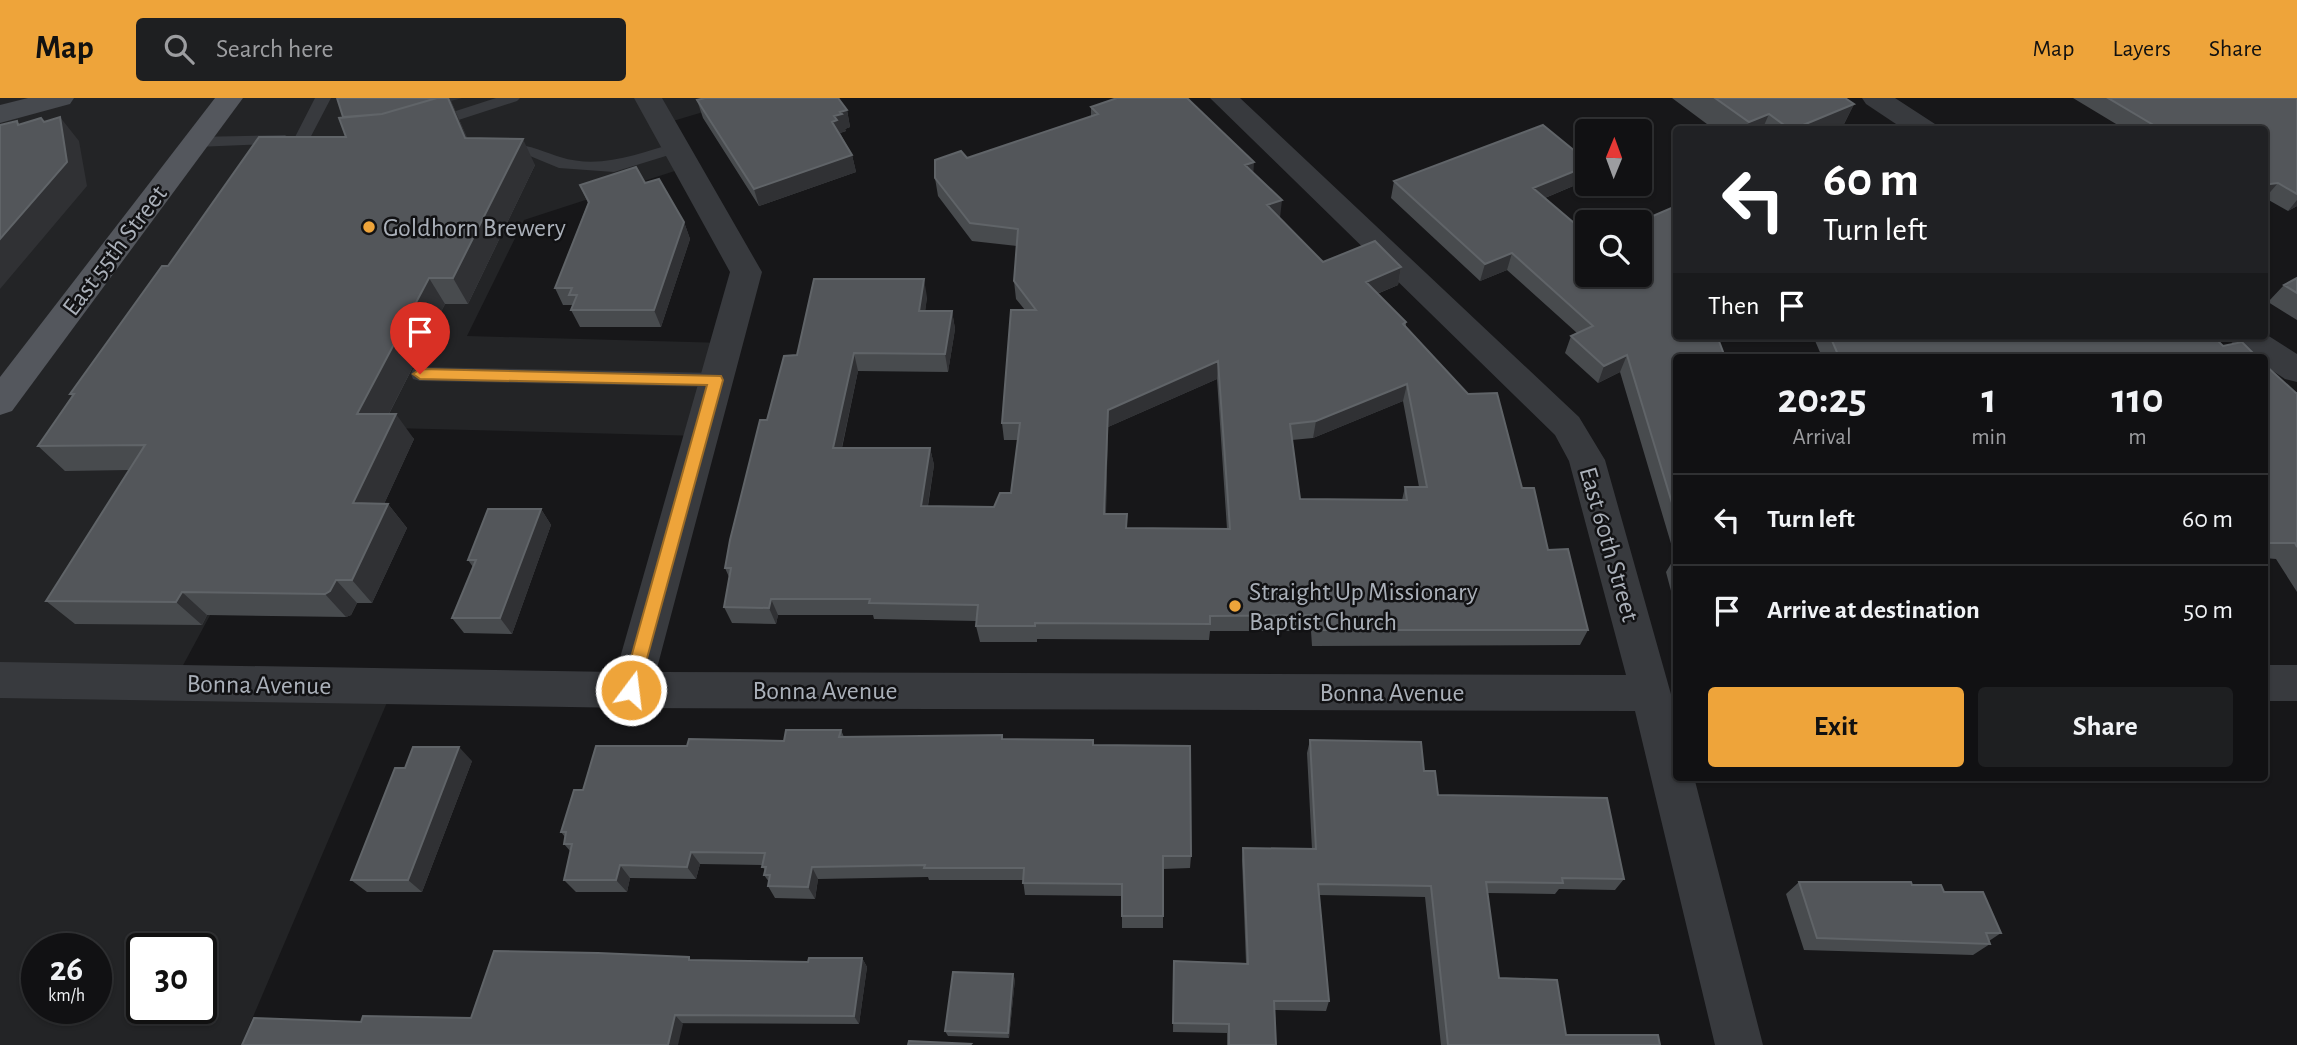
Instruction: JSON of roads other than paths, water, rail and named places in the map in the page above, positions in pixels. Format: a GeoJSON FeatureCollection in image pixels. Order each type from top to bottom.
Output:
{"type":"FeatureCollection","features":[{"type":"Feature","properties":{"kind":"main road","name":"East 55th Street"},"geometry":{"type":"LineString","coordinates":[[0,402],[229,98]]}},
{"type":"Feature","properties":{"kind":"main road"},"geometry":{"type":"LineString","coordinates":[[0,114],[53,99]]}},
{"type":"Feature","properties":{"kind":"street"},"geometry":{"type":"LineString","coordinates":[[631,690],[746,272],[648,98]]}},
{"type":"Feature","properties":{"kind":"street"},"geometry":{"type":"LineString","coordinates":[[1884,100],[1920,126]]}},
{"type":"Feature","properties":{"kind":"street","name":"East 60th Street"},"geometry":{"type":"LineString","coordinates":[[1240,102],[1567,426],[1587,460],[1658,680],[1673,748]]}},
{"type":"Feature","properties":{"kind":"street"},"geometry":{"type":"LineString","coordinates":[[2250,340],[2297,370]]}},
{"type":"Feature","properties":{"kind":"street","name":"Bonna Avenue"},"geometry":{"type":"LineString","coordinates":[[0,680],[631,690],[1658,680]]}},
{"type":"Feature","properties":{"kind":"street"},"geometry":{"type":"LineString","coordinates":[[2268,682],[2297,683]]}},
{"type":"Feature","properties":{"kind":"street","name":"East 60th Street"},"geometry":{"type":"LineString","coordinates":[[1680,781],[1739,1045]]}},
{"type":"Feature","properties":{"kind":"lane"},"geometry":{"type":"LineString","coordinates":[[302,139],[323,98]]}},
{"type":"Feature","properties":{"kind":"lane"},"geometry":{"type":"LineString","coordinates":[[418,129],[512,98]]}},
{"type":"Feature","properties":{"kind":"lane"},"geometry":{"type":"LineString","coordinates":[[196,142],[323,139]]}},
{"type":"Feature","properties":{"kind":"lane"},"geometry":{"type":"LineString","coordinates":[[490,151],[532,151],[559,163],[614,167],[676,148]]}},
{"type":"Feature","properties":{"kind":"lane"},"geometry":{"type":"LineString","coordinates":[[420,374],[716,380]]}},
{"type":"Feature","properties":{"kind":"place","name":"Goldhorn Brewery"},"geometry":{"type":"Point","coordinates":[369,227]}},
{"type":"Feature","properties":{"kind":"place","name":"Straight Up Missionary Baptist Church"},"geometry":{"type":"Point","coordinates":[1235,606]}}]}
